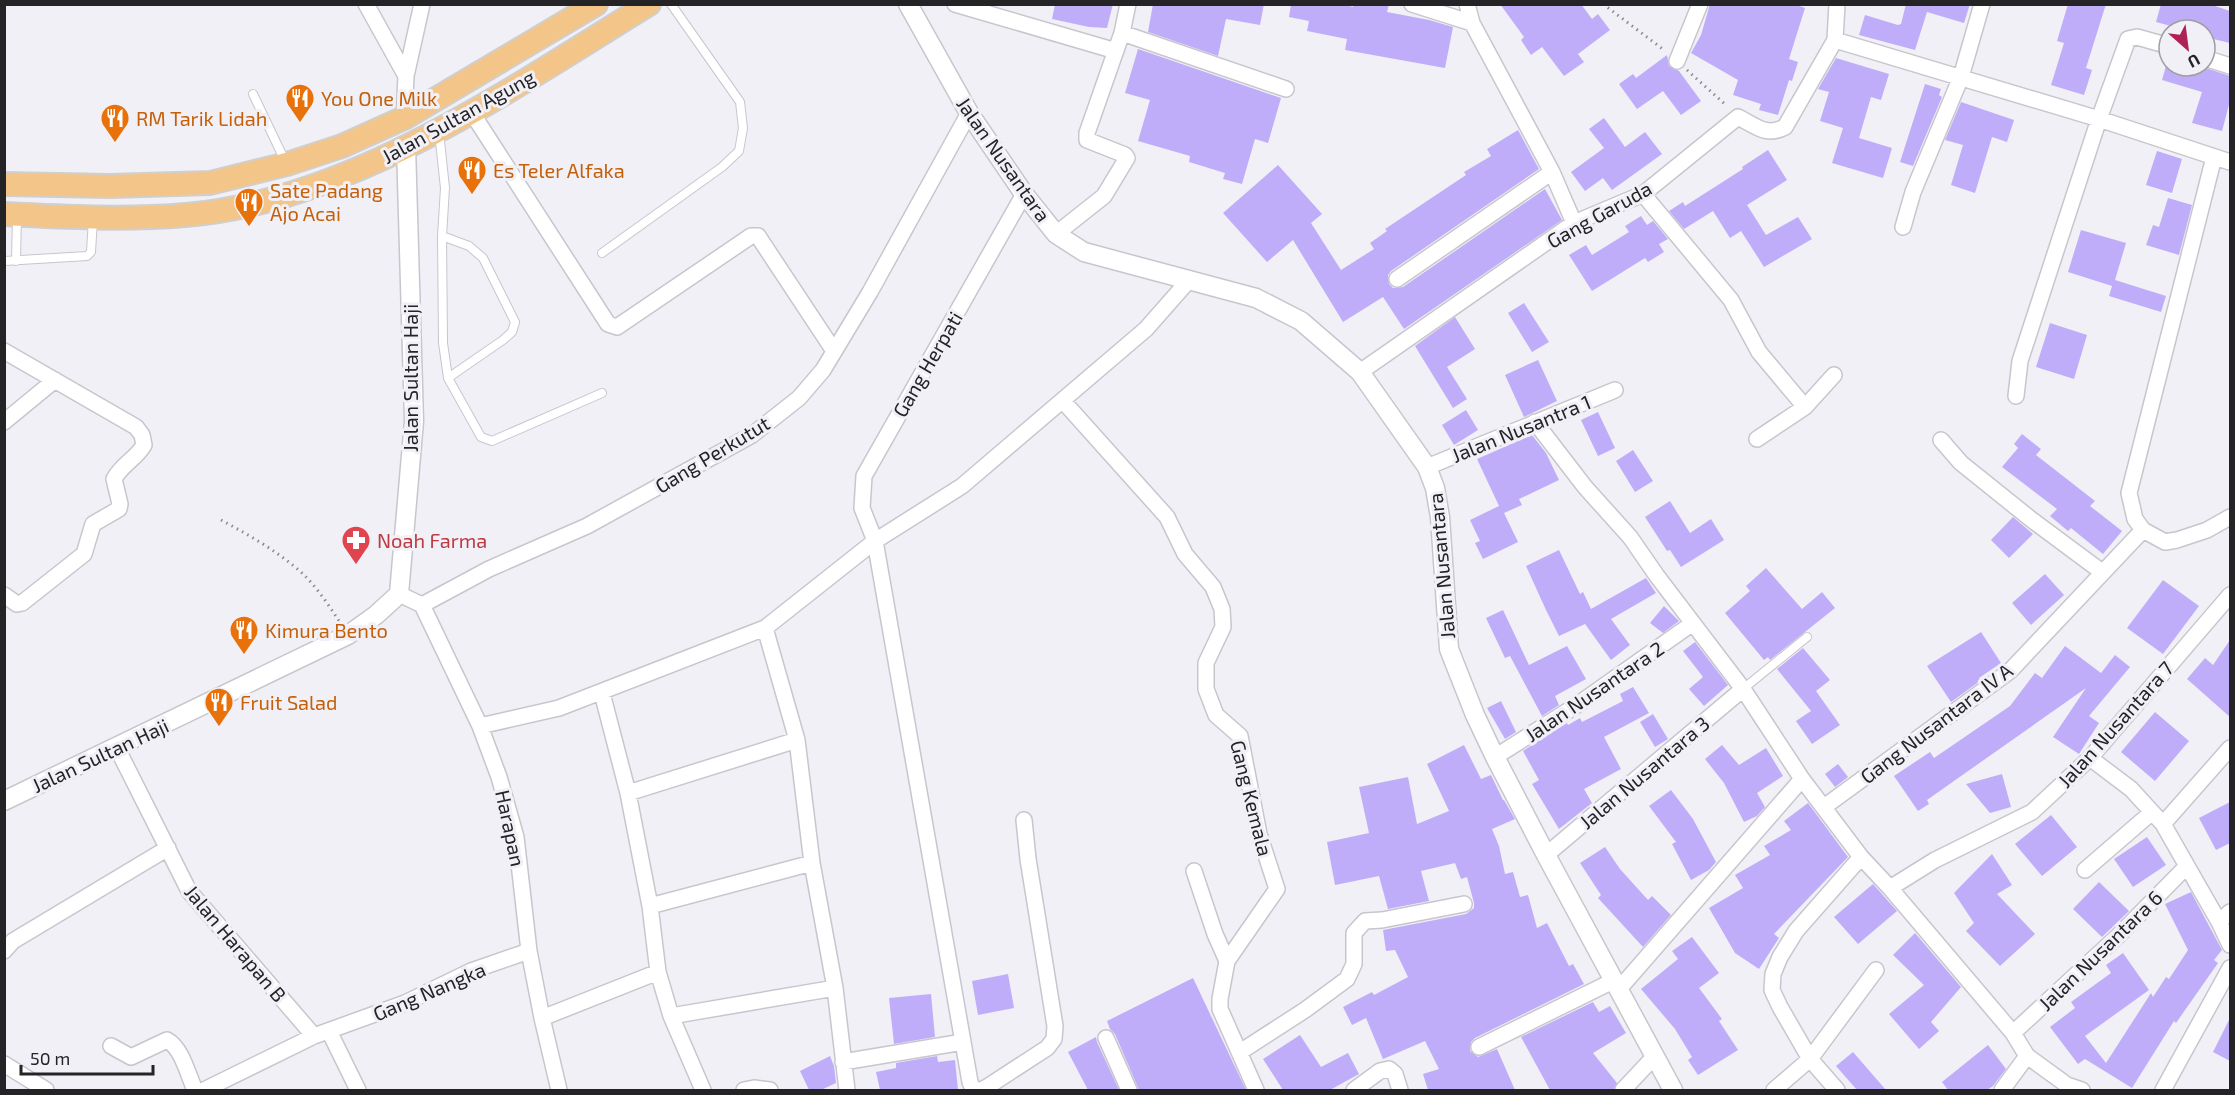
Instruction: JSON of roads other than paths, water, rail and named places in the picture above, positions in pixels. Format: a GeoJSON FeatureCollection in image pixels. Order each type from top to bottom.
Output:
{"type":"FeatureCollection","features":[{"type":"Feature","properties":{"kind":"main road","name":"Jalan Sultan Agung"},"geometry":{"type":"LineString","coordinates":[[4,184],[110,186],[210,183],[287,164],[342,146],[404,118],[596,4]]}},
{"type":"Feature","properties":{"kind":"main road","name":"Jalan Sultan Agung"},"geometry":{"type":"LineString","coordinates":[[11,215],[93,218],[187,215],[242,206],[298,191],[355,171],[472,113],[649,4]]}},
{"type":"Feature","properties":{"kind":"street"},"geometry":{"type":"LineString","coordinates":[[366,4],[406,76]]}},
{"type":"Feature","properties":{"kind":"street"},"geometry":{"type":"LineString","coordinates":[[404,118],[406,76],[422,4]]}},
{"type":"Feature","properties":{"kind":"street","name":"Jalan Nusantara"},"geometry":{"type":"LineString","coordinates":[[908,4],[969,113],[1024,194],[1056,234],[1084,252],[1256,298],[1301,321],[1360,372],[1427,467],[1435,488],[1440,517],[1449,649],[1495,757],[1673,1090]]}},
{"type":"Feature","properties":{"kind":"street"},"geometry":{"type":"LineString","coordinates":[[955,4],[1116,51]]}},
{"type":"Feature","properties":{"kind":"street"},"geometry":{"type":"LineString","coordinates":[[1056,234],[1104,196],[1127,158],[1125,155],[1093,144],[1087,140],[1087,133],[1122,33],[1128,4]]}},
{"type":"Feature","properties":{"kind":"street"},"geometry":{"type":"LineString","coordinates":[[1412,4],[1472,23]]}},
{"type":"Feature","properties":{"kind":"street"},"geometry":{"type":"LineString","coordinates":[[1467,4],[1472,23],[1552,172],[1574,223]]}},
{"type":"Feature","properties":{"kind":"street"},"geometry":{"type":"LineString","coordinates":[[1677,61],[1700,4]]}},
{"type":"Feature","properties":{"kind":"street"},"geometry":{"type":"LineString","coordinates":[[1838,4],[1835,40],[2099,119],[2230,162]]}},
{"type":"Feature","properties":{"kind":"street"},"geometry":{"type":"LineString","coordinates":[[1903,227],[1913,192],[1961,77],[1982,4]]}},
{"type":"Feature","properties":{"kind":"street"},"geometry":{"type":"LineString","coordinates":[[1122,33],[1286,89]]}},
{"type":"Feature","properties":{"kind":"street"},"geometry":{"type":"LineString","coordinates":[[2016,396],[2020,361],[2099,119],[2128,39],[2137,37],[2157,43]]}},
{"type":"Feature","properties":{"kind":"street","name":"Gang Garuda"},"geometry":{"type":"LineString","coordinates":[[1360,372],[1574,223],[1643,194],[1738,117],[1765,131],[1774,133],[1785,127],[1835,40]]}},
{"type":"Feature","properties":{"kind":"street"},"geometry":{"type":"LineString","coordinates":[[472,113],[608,324],[617,327],[751,236],[758,236],[834,351]]}},
{"type":"Feature","properties":{"kind":"street","name":"Gang Perkutut"},"geometry":{"type":"LineString","coordinates":[[422,605],[489,569],[587,526],[752,435],[799,398],[823,370],[870,292],[969,113]]}},
{"type":"Feature","properties":{"kind":"street","name":"Jalan Sultan Haji"},"geometry":{"type":"LineString","coordinates":[[4,801],[348,635],[376,615],[399,594],[414,421],[406,146]]}},
{"type":"Feature","properties":{"kind":"street"},"geometry":{"type":"LineString","coordinates":[[2214,157],[2129,493],[2135,519],[2143,530],[2165,542],[2206,530],[2230,517]]}},
{"type":"Feature","properties":{"kind":"street"},"geometry":{"type":"LineString","coordinates":[[1397,279],[1552,172]]}},
{"type":"Feature","properties":{"kind":"street","name":"Gang Herpati"},"geometry":{"type":"LineString","coordinates":[[988,1089],[973,1089],[969,1082],[875,541],[862,508],[864,476],[1024,194]]}},
{"type":"Feature","properties":{"kind":"street"},"geometry":{"type":"LineString","coordinates":[[1643,194],[1731,300],[1759,352],[1805,407]]}},
{"type":"Feature","properties":{"kind":"street"},"geometry":{"type":"LineString","coordinates":[[480,726],[559,708],[765,628],[875,541],[962,486],[1146,329],[1190,279]]}},
{"type":"Feature","properties":{"kind":"street"},"geometry":{"type":"LineString","coordinates":[[4,351],[136,427],[142,435],[144,445],[141,452],[119,469],[114,479],[120,504],[119,509],[93,524],[84,554],[22,603],[16,604],[4,595]]}},
{"type":"Feature","properties":{"kind":"street"},"geometry":{"type":"LineString","coordinates":[[1757,439],[1805,407],[1834,375]]}},
{"type":"Feature","properties":{"kind":"street"},"geometry":{"type":"LineString","coordinates":[[4,422],[56,380]]}},
{"type":"Feature","properties":{"kind":"street","name":"Jalan Nusantra 1"},"geometry":{"type":"LineString","coordinates":[[1427,467],[1615,390]]}},
{"type":"Feature","properties":{"kind":"street","name":"Gang Kemala"},"geometry":{"type":"LineString","coordinates":[[1063,401],[1167,517],[1185,554],[1213,586],[1222,609],[1223,627],[1206,663],[1206,689],[1216,715],[1240,736],[1259,834],[1276,889],[1227,961]]}},
{"type":"Feature","properties":{"kind":"street"},"geometry":{"type":"LineString","coordinates":[[1535,422],[1586,487],[1630,537],[1743,689],[1802,779],[1861,857],[2013,1033],[2027,1056],[2067,1085],[2082,1090]]}},
{"type":"Feature","properties":{"kind":"street"},"geometry":{"type":"LineString","coordinates":[[1941,440],[1961,463],[2102,572]]}},
{"type":"Feature","properties":{"kind":"street","name":"Gang Nusantara IV A"},"geometry":{"type":"LineString","coordinates":[[1824,807],[2010,671],[2143,530]]}},
{"type":"Feature","properties":{"kind":"street"},"geometry":{"type":"LineString","coordinates":[[399,594],[422,605]]}},
{"type":"Feature","properties":{"kind":"street","name":"Jalan Nusantara 7"},"geometry":{"type":"LineString","coordinates":[[1890,888],[1935,860],[2032,812],[2090,758],[2230,595]]}},
{"type":"Feature","properties":{"kind":"street","name":"Harapan"},"geometry":{"type":"LineString","coordinates":[[422,605],[480,726],[500,777],[516,837],[529,951],[559,1090]]}},
{"type":"Feature","properties":{"kind":"street","name":"Jalan Nusantara 2"},"geometry":{"type":"LineString","coordinates":[[1495,757],[1577,705],[1693,623]]}},
{"type":"Feature","properties":{"kind":"street"},"geometry":{"type":"LineString","coordinates":[[765,628],[797,740],[812,863],[835,988],[847,1090]]}},
{"type":"Feature","properties":{"kind":"street","name":"Jalan Nusantara 3"},"geometry":{"type":"LineString","coordinates":[[1546,855],[1743,689]]}},
{"type":"Feature","properties":{"kind":"street"},"geometry":{"type":"LineString","coordinates":[[602,693],[628,793],[650,906],[658,972],[671,1016],[703,1090]]}},
{"type":"Feature","properties":{"kind":"street"},"geometry":{"type":"LineString","coordinates":[[628,793],[797,740]]}},
{"type":"Feature","properties":{"kind":"street","name":"Jalan Harapan B"},"geometry":{"type":"LineString","coordinates":[[117,748],[189,891],[314,1036]]}},
{"type":"Feature","properties":{"kind":"street"},"geometry":{"type":"LineString","coordinates":[[2163,824],[2230,748]]}},
{"type":"Feature","properties":{"kind":"street"},"geometry":{"type":"LineString","coordinates":[[2090,758],[2131,789],[2163,824],[2187,866],[2225,917],[2230,945]]}},
{"type":"Feature","properties":{"kind":"street"},"geometry":{"type":"LineString","coordinates":[[1479,1047],[1617,985],[1802,779]]}},
{"type":"Feature","properties":{"kind":"street"},"geometry":{"type":"LineString","coordinates":[[2085,870],[2151,813]]}},
{"type":"Feature","properties":{"kind":"street"},"geometry":{"type":"LineString","coordinates":[[988,1089],[1047,1048],[1054,1039],[1055,1026],[1028,859],[1024,820]]}},
{"type":"Feature","properties":{"kind":"street"},"geometry":{"type":"LineString","coordinates":[[4,951],[13,941],[168,848]]}},
{"type":"Feature","properties":{"kind":"street"},"geometry":{"type":"LineString","coordinates":[[1837,1090],[1810,1059],[1780,1007],[1772,990],[1773,975],[1780,957],[1796,931],[1861,857]]}},
{"type":"Feature","properties":{"kind":"street"},"geometry":{"type":"LineString","coordinates":[[650,906],[812,863]]}},
{"type":"Feature","properties":{"kind":"street","name":"Jalan Nusantara 6"},"geometry":{"type":"LineString","coordinates":[[2013,1033],[2118,936],[2187,866]]}},
{"type":"Feature","properties":{"kind":"street"},"geometry":{"type":"LineString","coordinates":[[1194,871],[1215,934],[1227,961],[1220,1009],[1256,1090]]}},
{"type":"Feature","properties":{"kind":"street"},"geometry":{"type":"LineString","coordinates":[[1240,1052],[1305,1010],[1347,979],[1354,964],[1354,933],[1365,921],[1382,920],[1464,904]]}},
{"type":"Feature","properties":{"kind":"street","name":"Gang Nangka"},"geometry":{"type":"LineString","coordinates":[[204,1090],[314,1036],[405,1003],[471,971],[529,951]]}},
{"type":"Feature","properties":{"kind":"street"},"geometry":{"type":"LineString","coordinates":[[2163,1090],[2230,968]]}},
{"type":"Feature","properties":{"kind":"street"},"geometry":{"type":"LineString","coordinates":[[1774,1090],[1810,1059],[1876,970]]}},
{"type":"Feature","properties":{"kind":"street"},"geometry":{"type":"LineString","coordinates":[[542,1018],[658,972]]}},
{"type":"Feature","properties":{"kind":"street"},"geometry":{"type":"LineString","coordinates":[[671,1016],[835,988]]}},
{"type":"Feature","properties":{"kind":"street"},"geometry":{"type":"LineString","coordinates":[[330,1031],[358,1090]]}},
{"type":"Feature","properties":{"kind":"street"},"geometry":{"type":"LineString","coordinates":[[1107,1038],[1129,1090]]}},
{"type":"Feature","properties":{"kind":"street"},"geometry":{"type":"LineString","coordinates":[[111,1046],[131,1057],[167,1040],[171,1041],[182,1059],[195,1090]]}},
{"type":"Feature","properties":{"kind":"street"},"geometry":{"type":"LineString","coordinates":[[843,1062],[963,1041]]}},
{"type":"Feature","properties":{"kind":"street"},"geometry":{"type":"LineString","coordinates":[[1623,1090],[1655,1056]]}},
{"type":"Feature","properties":{"kind":"street"},"geometry":{"type":"LineString","coordinates":[[2002,1090],[2027,1056]]}},
{"type":"Feature","properties":{"kind":"street"},"geometry":{"type":"LineString","coordinates":[[4,1064],[46,1090]]}},
{"type":"Feature","properties":{"kind":"street"},"geometry":{"type":"LineString","coordinates":[[1354,1090],[1380,1071],[1389,1069],[1395,1074],[1400,1090]]}},
{"type":"Feature","properties":{"kind":"street"},"geometry":{"type":"LineString","coordinates":[[744,1090],[754,1088],[770,1090]]}},
{"type":"Feature","properties":{"kind":"lane"},"geometry":{"type":"LineString","coordinates":[[602,253],[723,167],[739,151],[743,128],[740,102],[670,4]]}},
{"type":"Feature","properties":{"kind":"lane"},"geometry":{"type":"LineString","coordinates":[[253,94],[287,164]]}},
{"type":"Feature","properties":{"kind":"lane"},"geometry":{"type":"LineString","coordinates":[[439,129],[445,188],[442,236],[442,343],[448,378],[481,436],[492,441],[602,393]]}},
{"type":"Feature","properties":{"kind":"lane"},"geometry":{"type":"LineString","coordinates":[[11,215],[16,261]]}},
{"type":"Feature","properties":{"kind":"lane"},"geometry":{"type":"LineString","coordinates":[[4,261],[87,256],[91,252],[93,218]]}},
{"type":"Feature","properties":{"kind":"lane"},"geometry":{"type":"LineString","coordinates":[[442,236],[477,251],[483,258],[515,322],[512,332],[503,340],[448,378]]}},
{"type":"Feature","properties":{"kind":"lane"},"geometry":{"type":"LineString","coordinates":[[1743,689],[1807,637]]}},
{"type":"Feature","properties":{"kind":"place","name":"You One Milk"},"geometry":{"type":"Point","coordinates":[300,124]}},
{"type":"Feature","properties":{"kind":"place","name":"RM Tarik Lidah"},"geometry":{"type":"Point","coordinates":[115,144]}},
{"type":"Feature","properties":{"kind":"place","name":"Es Teler Alfaka"},"geometry":{"type":"Point","coordinates":[472,196]}},
{"type":"Feature","properties":{"kind":"place","name":"Sate Padang Ajo Acai"},"geometry":{"type":"Point","coordinates":[249,228]}},
{"type":"Feature","properties":{"kind":"place","name":"Noah Farma"},"geometry":{"type":"Point","coordinates":[356,566]}},
{"type":"Feature","properties":{"kind":"place","name":"Kimura Bento"},"geometry":{"type":"Point","coordinates":[244,656]}},
{"type":"Feature","properties":{"kind":"place","name":"Fruit Salad"},"geometry":{"type":"Point","coordinates":[219,728]}}]}
